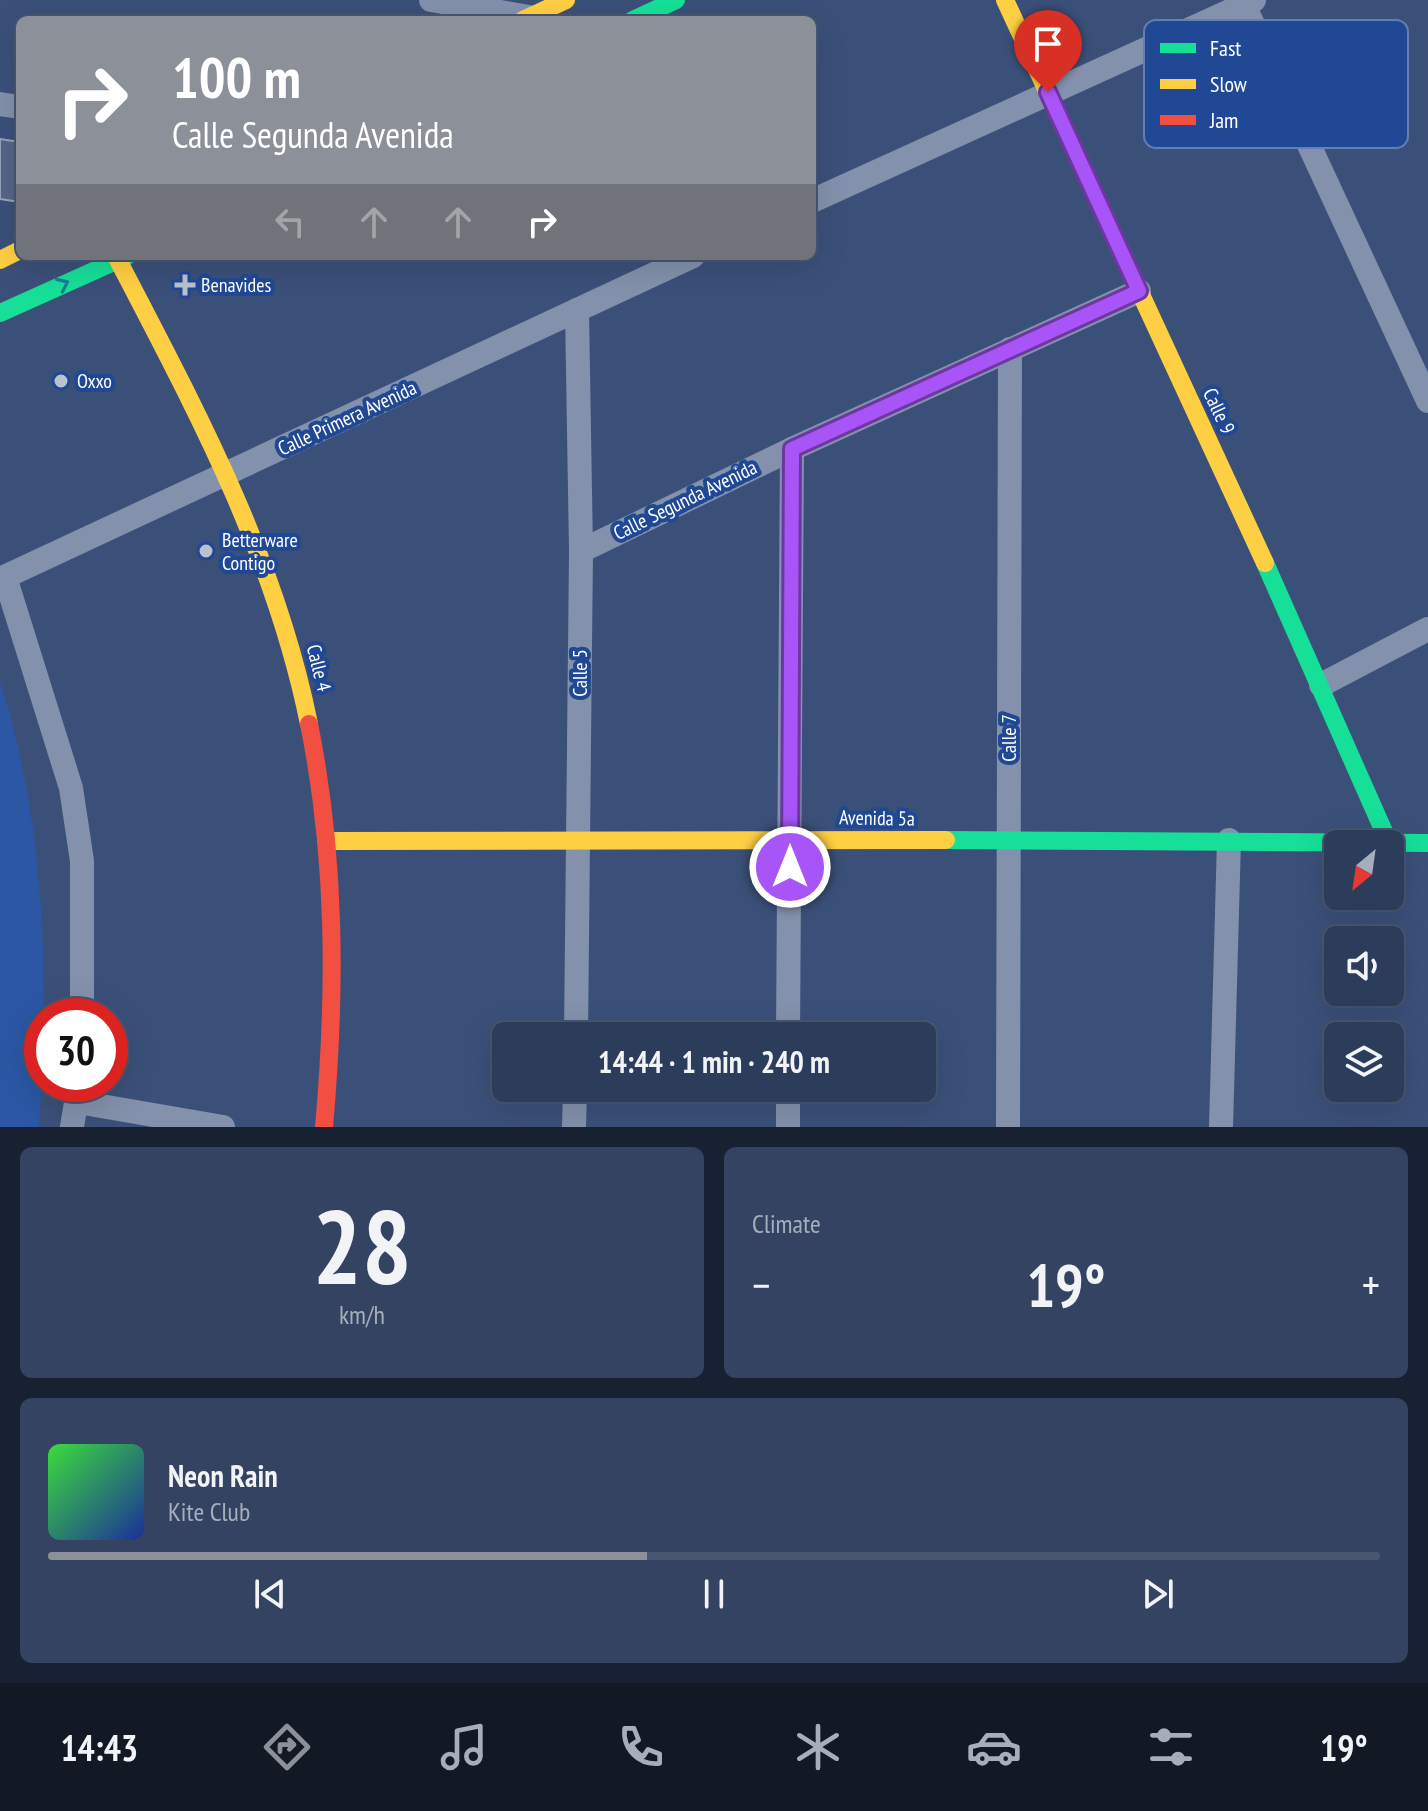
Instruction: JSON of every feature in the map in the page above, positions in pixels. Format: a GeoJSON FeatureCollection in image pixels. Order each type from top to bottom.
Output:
{"type":"FeatureCollection","features":[{"type":"Feature","properties":{"kind":"street"},"geometry":{"type":"LineString","coordinates":[[431,0],[511,16]]}},
{"type":"Feature","properties":{"kind":"street"},"geometry":{"type":"LineString","coordinates":[[532,16],[566,0]]}},
{"type":"Feature","properties":{"kind":"street"},"geometry":{"type":"LineString","coordinates":[[642,16],[676,0]]}},
{"type":"Feature","properties":{"kind":"street","name":"Calle 9"},"geometry":{"type":"LineString","coordinates":[[1005,0],[1321,685],[1383,830]]}},
{"type":"Feature","properties":{"kind":"street"},"geometry":{"type":"LineString","coordinates":[[1209,20],[1249,2]]}},
{"type":"Feature","properties":{"kind":"street"},"geometry":{"type":"LineString","coordinates":[[816,199],[1144,49]]}},
{"type":"Feature","properties":{"kind":"street"},"geometry":{"type":"LineString","coordinates":[[1314,148],[1428,401]]}},
{"type":"Feature","properties":{"kind":"street"},"geometry":{"type":"LineString","coordinates":[[0,313],[115,260]]}},
{"type":"Feature","properties":{"kind":"street","name":"Calle 4"},"geometry":{"type":"LineString","coordinates":[[122,260],[226,474],[257,546],[289,636],[313,736],[326,841],[334,976],[324,1127]]}},
{"type":"Feature","properties":{"kind":"street","name":"Calle Primera Avenida"},"geometry":{"type":"LineString","coordinates":[[2,578],[684,260]]}},
{"type":"Feature","properties":{"kind":"street","name":"Calle Segunda Avenida"},"geometry":{"type":"LineString","coordinates":[[581,551],[792,449],[1139,291]]}},
{"type":"Feature","properties":{"kind":"street","name":"Calle 5"},"geometry":{"type":"LineString","coordinates":[[576,1022],[581,551],[577,310]]}},
{"type":"Feature","properties":{"kind":"street","name":"Calle 7"},"geometry":{"type":"LineString","coordinates":[[1008,1127],[1010,349]]}},
{"type":"Feature","properties":{"kind":"street"},"geometry":{"type":"LineString","coordinates":[[788,1022],[792,449]]}},
{"type":"Feature","properties":{"kind":"street"},"geometry":{"type":"LineString","coordinates":[[2,578],[71,788],[82,861],[82,998]]}},
{"type":"Feature","properties":{"kind":"street"},"geometry":{"type":"LineString","coordinates":[[1321,685],[1428,629]]}},
{"type":"Feature","properties":{"kind":"street"},"geometry":{"type":"LineString","coordinates":[[1221,1127],[1229,840]]}},
{"type":"Feature","properties":{"kind":"street","name":"Avenida 5a"},"geometry":{"type":"LineString","coordinates":[[326,841],[1324,842]]}},
{"type":"Feature","properties":{"kind":"street","name":"Avenida 5a"},"geometry":{"type":"LineString","coordinates":[[1404,843],[1428,843]]}},
{"type":"Feature","properties":{"kind":"street"},"geometry":{"type":"LineString","coordinates":[[72,1127],[76,1102]]}},
{"type":"Feature","properties":{"kind":"street"},"geometry":{"type":"LineString","coordinates":[[116,1102],[223,1127]]}},
{"type":"Feature","properties":{"kind":"street"},"geometry":{"type":"LineString","coordinates":[[574,1127],[575,1102]]}},
{"type":"Feature","properties":{"kind":"street"},"geometry":{"type":"LineString","coordinates":[[788,1102],[788,1127]]}},
{"type":"Feature","properties":{"kind":"shaded area"},"geometry":{"type":"Polygon","coordinates":[[[0,682],[27,791],[35,846],[44,998],[24,998],[24,1102],[40,1102],[39,1127],[0,1127],[0,682]]]}},
{"type":"Feature","properties":{"kind":"building"},"geometry":{"type":"Polygon","coordinates":[[[0,139],[16,141],[16,201],[0,199],[0,139]]]}},
{"type":"Feature","properties":{"kind":"traffic: fast"},"geometry":{"type":"LineString","coordinates":[[642,16],[676,0]]}},
{"type":"Feature","properties":{"kind":"traffic: fast"},"geometry":{"type":"LineString","coordinates":[[0,313],[118,260]]}},
{"type":"Feature","properties":{"kind":"traffic: fast"},"geometry":{"type":"LineString","coordinates":[[1265,563],[1383,830]]}},
{"type":"Feature","properties":{"kind":"traffic: fast"},"geometry":{"type":"LineString","coordinates":[[946,840],[1428,843]]}},
{"type":"Feature","properties":{"kind":"traffic: slow"},"geometry":{"type":"LineString","coordinates":[[532,16],[566,0]]}},
{"type":"Feature","properties":{"kind":"traffic: slow"},"geometry":{"type":"LineString","coordinates":[[1005,0],[1265,563]]}},
{"type":"Feature","properties":{"kind":"traffic: slow"},"geometry":{"type":"LineString","coordinates":[[0,260],[16,252]]}},
{"type":"Feature","properties":{"kind":"traffic: slow"},"geometry":{"type":"LineString","coordinates":[[118,260],[203,426],[254,542],[276,601],[309,724]]}},
{"type":"Feature","properties":{"kind":"traffic: slow"},"geometry":{"type":"LineString","coordinates":[[326,841],[946,840]]}},
{"type":"Feature","properties":{"kind":"traffic: jam"},"geometry":{"type":"LineString","coordinates":[[309,724],[324,824],[331,925],[331,1026],[324,1127]]}},
{"type":"Feature","properties":{"kind":"place","name":"Benavides"},"geometry":{"type":"Point","coordinates":[185,285]}},
{"type":"Feature","properties":{"kind":"place","name":"Oxxo"},"geometry":{"type":"Point","coordinates":[61,381]}},
{"type":"Feature","properties":{"kind":"place","name":"Betterware Contigo"},"geometry":{"type":"Point","coordinates":[206,551]}},
{"type":"Feature","properties":{"kind":"route"},"geometry":{"type":"LineString","coordinates":[[790,867],[792,449],[1139,291],[1048,92]]}}]}
